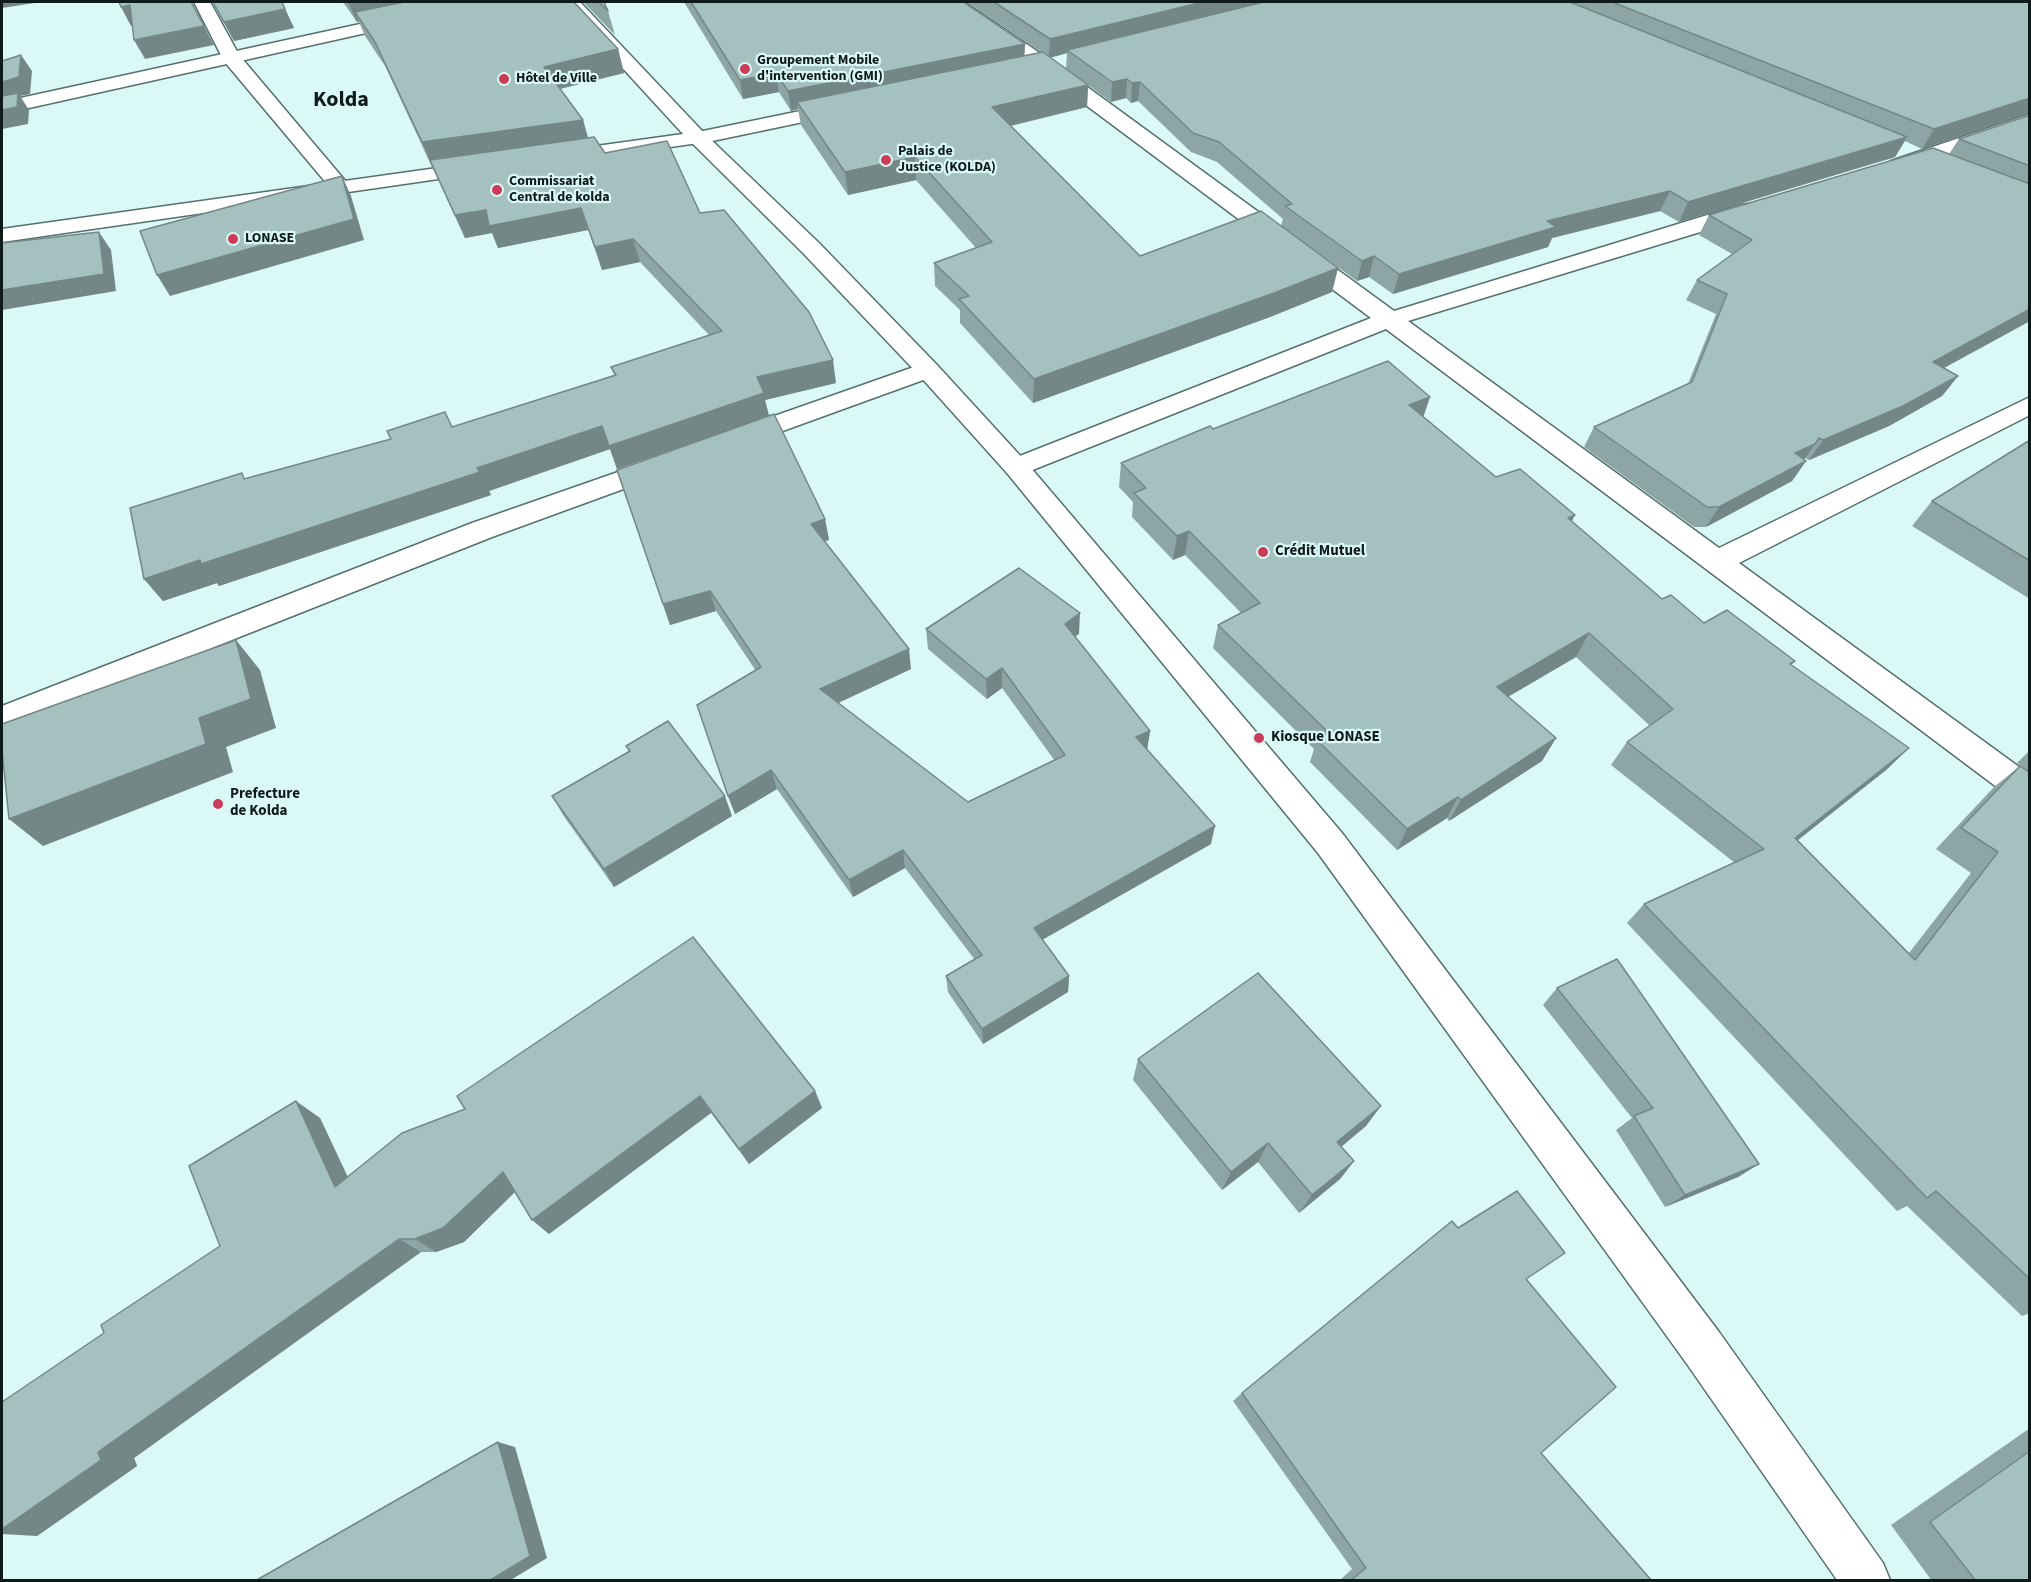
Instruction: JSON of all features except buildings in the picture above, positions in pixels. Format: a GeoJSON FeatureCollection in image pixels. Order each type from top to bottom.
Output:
{"type":"FeatureCollection","features":[{"type":"Feature","properties":{"kind":"street"},"geometry":{"type":"LineString","coordinates":[[202,2],[231,57],[340,187]]}},
{"type":"Feature","properties":{"kind":"street"},"geometry":{"type":"LineString","coordinates":[[2,108],[483,2]]}},
{"type":"Feature","properties":{"kind":"street"},"geometry":{"type":"LineString","coordinates":[[571,2],[698,138],[811,248],[1016,466],[1330,843],[1703,1348],[1866,1581]]}},
{"type":"Feature","properties":{"kind":"street"},"geometry":{"type":"LineString","coordinates":[[953,2],[1046,65],[2030,793]]}},
{"type":"Feature","properties":{"kind":"street"},"geometry":{"type":"LineString","coordinates":[[537,160],[698,138],[861,104]]}},
{"type":"Feature","properties":{"kind":"street"},"geometry":{"type":"LineString","coordinates":[[1876,171],[1921,158],[2030,120]]}},
{"type":"Feature","properties":{"kind":"street"},"geometry":{"type":"LineString","coordinates":[[1889,144],[1943,167]]}},
{"type":"Feature","properties":{"kind":"street"},"geometry":{"type":"LineString","coordinates":[[2,236],[502,165]]}},
{"type":"Feature","properties":{"kind":"street"},"geometry":{"type":"LineString","coordinates":[[1016,466],[1388,320],[1774,202]]}},
{"type":"Feature","properties":{"kind":"street"},"geometry":{"type":"LineString","coordinates":[[716,446],[928,370]]}},
{"type":"Feature","properties":{"kind":"street"},"geometry":{"type":"LineString","coordinates":[[1718,561],[2030,405]]}},
{"type":"Feature","properties":{"kind":"street"},"geometry":{"type":"LineString","coordinates":[[2,720],[482,530],[683,458]]}},
{"type":"Feature","properties":{"kind":"place","name":"Groupement Mobile d'intervention (GMI)"},"geometry":{"type":"Point","coordinates":[745,69]}},
{"type":"Feature","properties":{"kind":"place","name":"Hôtel de Ville"},"geometry":{"type":"Point","coordinates":[504,79]}},
{"type":"Feature","properties":{"kind":"place","name":"Palais de Justice (KOLDA)"},"geometry":{"type":"Point","coordinates":[886,160]}},
{"type":"Feature","properties":{"kind":"place","name":"Commissariat Central de kolda"},"geometry":{"type":"Point","coordinates":[497,190]}},
{"type":"Feature","properties":{"kind":"place","name":"LONASE"},"geometry":{"type":"Point","coordinates":[233,239]}},
{"type":"Feature","properties":{"kind":"place","name":"Crédit Mutuel"},"geometry":{"type":"Point","coordinates":[1263,552]}},
{"type":"Feature","properties":{"kind":"place","name":"Kiosque LONASE"},"geometry":{"type":"Point","coordinates":[1259,738]}},
{"type":"Feature","properties":{"kind":"place","name":"Prefecture de Kolda"},"geometry":{"type":"Point","coordinates":[218,804]}},
{"type":"Feature","properties":{"kind":"district","name":"Kolda"},"geometry":{"type":"Point","coordinates":[341,101]}}]}
